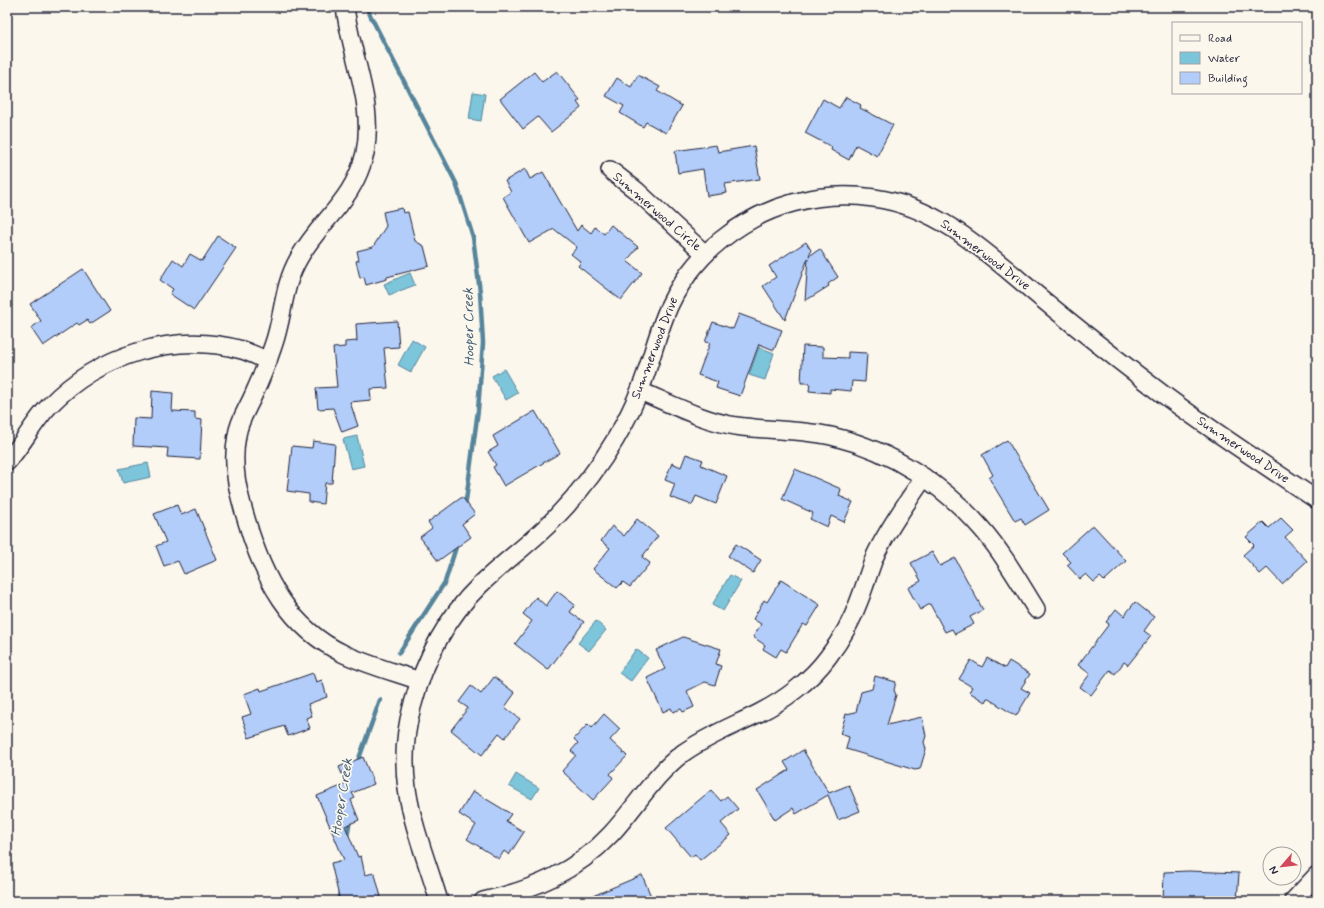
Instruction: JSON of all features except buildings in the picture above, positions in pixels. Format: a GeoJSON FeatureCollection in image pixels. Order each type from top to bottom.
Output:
{"type":"FeatureCollection","features":[{"type":"Feature","properties":{"kind":"street"},"geometry":{"type":"LineString","coordinates":[[345,7],[349,36],[361,77],[367,108],[368,122],[361,167],[349,193],[306,246],[292,271],[283,301],[274,346],[241,419],[235,447],[235,474],[240,501],[264,572],[291,613],[326,644],[363,662],[420,681]]}},
{"type":"Feature","properties":{"kind":"street","name":"Summerwood Circle"},"geometry":{"type":"LineString","coordinates":[[610,170],[637,191],[705,254]]}},
{"type":"Feature","properties":{"kind":"street","name":"Summerwood Drive"},"geometry":{"type":"LineString","coordinates":[[439,901],[411,815],[406,788],[406,735],[411,709],[420,681],[437,643],[463,603],[482,583],[556,517],[578,492],[613,442],[640,391],[664,317],[688,274],[705,254],[728,234],[760,215],[784,205],[807,199],[830,196],[852,196],[895,201],[948,224],[966,236],[1164,395],[1317,500]]}},
{"type":"Feature","properties":{"kind":"street"},"geometry":{"type":"LineString","coordinates":[[7,462],[40,416],[62,395],[90,374],[126,355],[161,347],[201,345],[244,351],[268,361]]}},
{"type":"Feature","properties":{"kind":"street"},"geometry":{"type":"LineString","coordinates":[[640,391],[720,423],[737,426],[818,433],[854,443],[887,456],[924,477],[950,498],[982,530],[1008,565],[1036,609]]}},
{"type":"Feature","properties":{"kind":"street"},"geometry":{"type":"LineString","coordinates":[[483,901],[535,887],[576,865],[611,835],[652,782],[682,754],[721,730],[772,706],[812,675],[835,647],[851,621],[875,556],[884,539],[924,477]]}},
{"type":"Feature","properties":{"kind":"street"},"geometry":{"type":"LineString","coordinates":[[1293,901],[1317,875]]}},
{"type":"Feature","properties":{"kind":"water"},"geometry":{"type":"Polygon","coordinates":[[[473,92],[485,94],[481,121],[469,119],[473,92]]]}},
{"type":"Feature","properties":{"kind":"water"},"geometry":{"type":"Polygon","coordinates":[[[410,273],[415,285],[389,295],[384,284],[410,273]]]}},
{"type":"Feature","properties":{"kind":"water"},"geometry":{"type":"Polygon","coordinates":[[[412,339],[425,347],[411,372],[398,365],[412,339]]]}},
{"type":"Feature","properties":{"kind":"water"},"geometry":{"type":"Polygon","coordinates":[[[759,347],[774,353],[765,380],[749,375],[759,347]]]}},
{"type":"Feature","properties":{"kind":"water"},"geometry":{"type":"Polygon","coordinates":[[[504,369],[518,393],[506,400],[492,376],[504,369]]]}},
{"type":"Feature","properties":{"kind":"water"},"geometry":{"type":"Polygon","coordinates":[[[357,436],[364,466],[351,469],[343,439],[357,436]]]}},
{"type":"Feature","properties":{"kind":"water"},"geometry":{"type":"Polygon","coordinates":[[[148,463],[151,477],[123,483],[119,469],[148,463]]]}},
{"type":"Feature","properties":{"kind":"water"},"geometry":{"type":"Polygon","coordinates":[[[730,575],[741,581],[723,611],[712,605],[730,575]]]}},
{"type":"Feature","properties":{"kind":"water"},"geometry":{"type":"Polygon","coordinates":[[[596,621],[606,630],[589,651],[578,643],[596,621]]]}},
{"type":"Feature","properties":{"kind":"water"},"geometry":{"type":"Polygon","coordinates":[[[636,649],[648,658],[631,681],[619,673],[636,649]]]}},
{"type":"Feature","properties":{"kind":"water"},"geometry":{"type":"Polygon","coordinates":[[[516,774],[539,788],[532,799],[509,786],[516,774]]]}},
{"type":"Feature","properties":{"kind":"waterway","name":"Hooper Creek"},"geometry":{"type":"LineString","coordinates":[[366,7],[456,183],[473,237],[480,292],[483,343],[478,410],[465,508]]}},
{"type":"Feature","properties":{"kind":"waterway","name":"Hooper Creek"},"geometry":{"type":"LineString","coordinates":[[399,653],[445,582],[457,544]]}},
{"type":"Feature","properties":{"kind":"waterway","name":"Hooper Creek"},"geometry":{"type":"LineString","coordinates":[[357,764],[380,700]]}},
{"type":"Feature","properties":{"kind":"waterway","name":"Hooper Creek"},"geometry":{"type":"LineString","coordinates":[[347,837],[350,819]]}},
{"type":"Feature","properties":{"kind":"waterway","name":"Hooper Creek"},"geometry":{"type":"LineString","coordinates":[[338,901],[340,892]]}}]}
